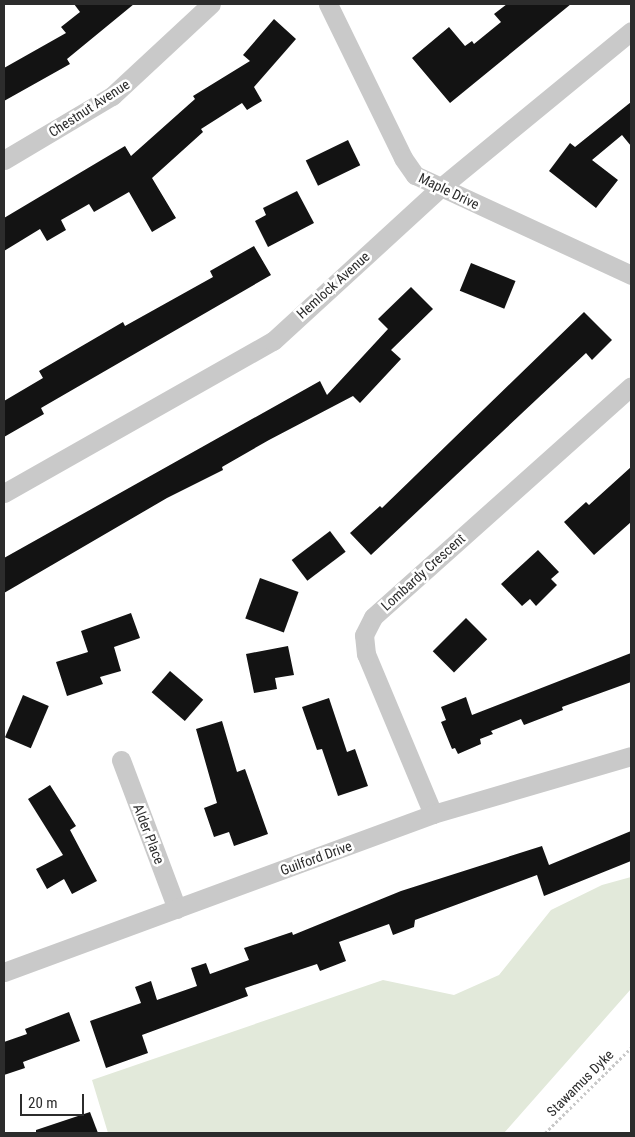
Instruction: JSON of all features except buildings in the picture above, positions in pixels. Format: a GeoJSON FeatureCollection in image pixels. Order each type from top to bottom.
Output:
{"type":"FeatureCollection","features":[{"type":"Feature","properties":{"kind":"street","name":"Chestnut Avenue"},"geometry":{"type":"LineString","coordinates":[[4,160],[112,96],[210,4]]}},
{"type":"Feature","properties":{"kind":"street","name":"Maple Drive"},"geometry":{"type":"LineString","coordinates":[[328,4],[403,158],[415,175],[631,275]]}},
{"type":"Feature","properties":{"kind":"street","name":"Hemlock Avenue"},"geometry":{"type":"LineString","coordinates":[[4,493],[273,341],[440,188],[631,31]]}},
{"type":"Feature","properties":{"kind":"street","name":"Lombardy Crescent"},"geometry":{"type":"LineString","coordinates":[[433,814],[366,654],[364,635],[373,617],[631,386]]}},
{"type":"Feature","properties":{"kind":"street","name":"Guilford Drive"},"geometry":{"type":"LineString","coordinates":[[4,972],[433,814],[631,756]]}},
{"type":"Feature","properties":{"kind":"street","name":"Alder Place"},"geometry":{"type":"LineString","coordinates":[[121,760],[177,909]]}},
{"type":"Feature","properties":{"kind":"path","name":"Stawamus Dyke"},"geometry":{"type":"LineString","coordinates":[[545,1133],[631,1048]]}},
{"type":"Feature","properties":{"kind":"green space"},"geometry":{"type":"Polygon","coordinates":[[[631,877],[631,989],[504,1133],[108,1133],[92,1080],[383,980],[454,995],[499,975],[551,910],[602,885],[631,877]]]}}]}
